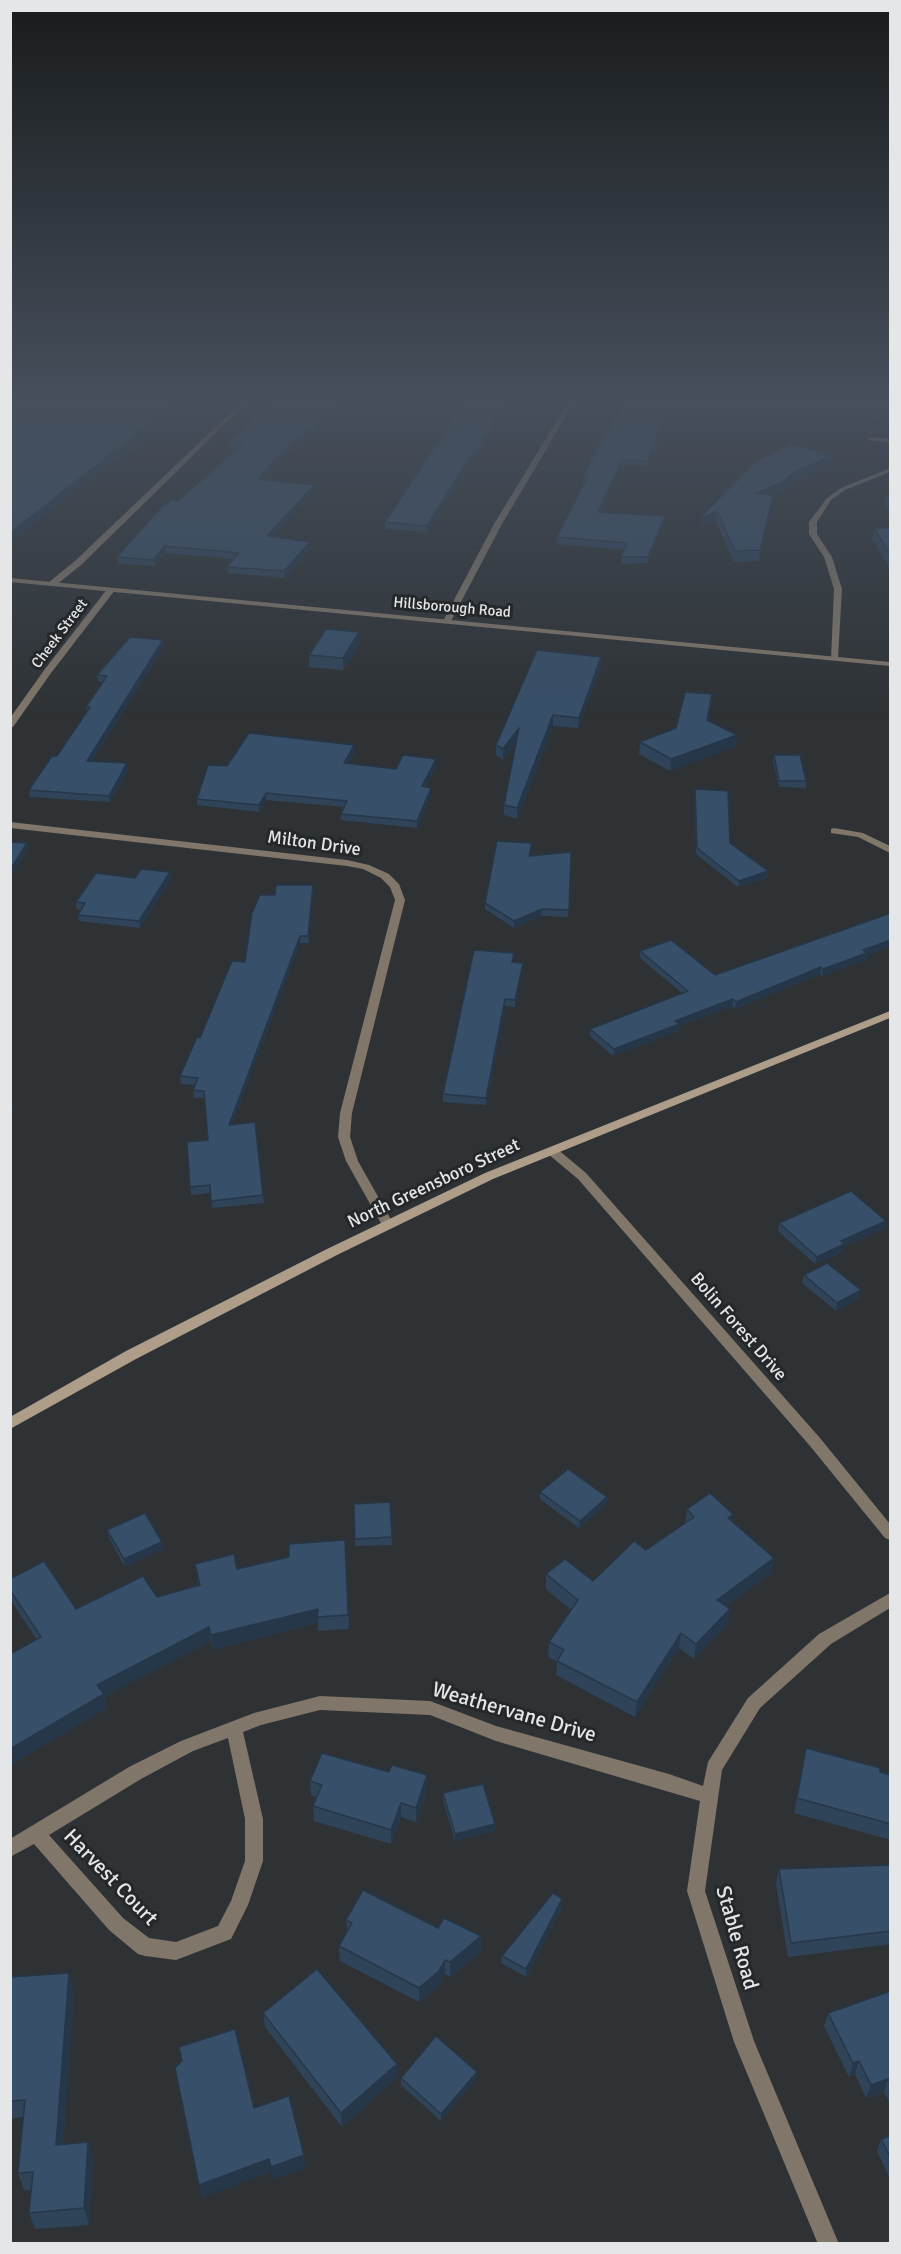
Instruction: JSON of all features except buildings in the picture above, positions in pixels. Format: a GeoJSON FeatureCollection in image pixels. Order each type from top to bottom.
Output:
{"type":"FeatureCollection","features":[{"type":"Feature","properties":{"kind":"main road","name":"North Greensboro Street"},"geometry":{"type":"LineString","coordinates":[[10,1424],[131,1355],[489,1176],[891,1014]]}},
{"type":"Feature","properties":{"kind":"street"},"geometry":{"type":"LineString","coordinates":[[52,584],[78,563],[139,504]]}},
{"type":"Feature","properties":{"kind":"street"},"geometry":{"type":"LineString","coordinates":[[447,621],[510,504]]}},
{"type":"Feature","properties":{"kind":"street"},"geometry":{"type":"LineString","coordinates":[[825,504],[813,522],[813,534],[828,557],[838,589],[834,658]]}},
{"type":"Feature","properties":{"kind":"street","name":"Hillsborough Road"},"geometry":{"type":"LineString","coordinates":[[10,580],[891,664]]}},
{"type":"Feature","properties":{"kind":"street","name":"Cheek Street"},"geometry":{"type":"LineString","coordinates":[[10,724],[111,590]]}},
{"type":"Feature","properties":{"kind":"street","name":"Milton Drive"},"geometry":{"type":"LineString","coordinates":[[10,825],[347,863],[366,867],[385,876],[395,886],[400,900],[346,1113],[344,1137],[352,1161],[388,1225]]}},
{"type":"Feature","properties":{"kind":"street"},"geometry":{"type":"LineString","coordinates":[[834,831],[860,836],[891,850]]}},
{"type":"Feature","properties":{"kind":"street","name":"Bolin Forest Drive"},"geometry":{"type":"LineString","coordinates":[[552,1150],[582,1176],[815,1442],[891,1534]]}},
{"type":"Feature","properties":{"kind":"street","name":"Stable Road"},"geometry":{"type":"LineString","coordinates":[[829,2244],[744,2042],[696,1891],[714,1768],[754,1702],[825,1639],[891,1600]]}},
{"type":"Feature","properties":{"kind":"street","name":"Weathervane Drive"},"geometry":{"type":"LineString","coordinates":[[10,1849],[135,1773],[187,1746],[260,1718],[320,1703],[430,1708],[496,1732],[710,1796]]}},
{"type":"Feature","properties":{"kind":"street","name":"Harvest Court"},"geometry":{"type":"LineString","coordinates":[[37,1834],[116,1924],[145,1947],[176,1951],[224,1933],[239,1905],[254,1861],[254,1819],[234,1728]]}}]}
